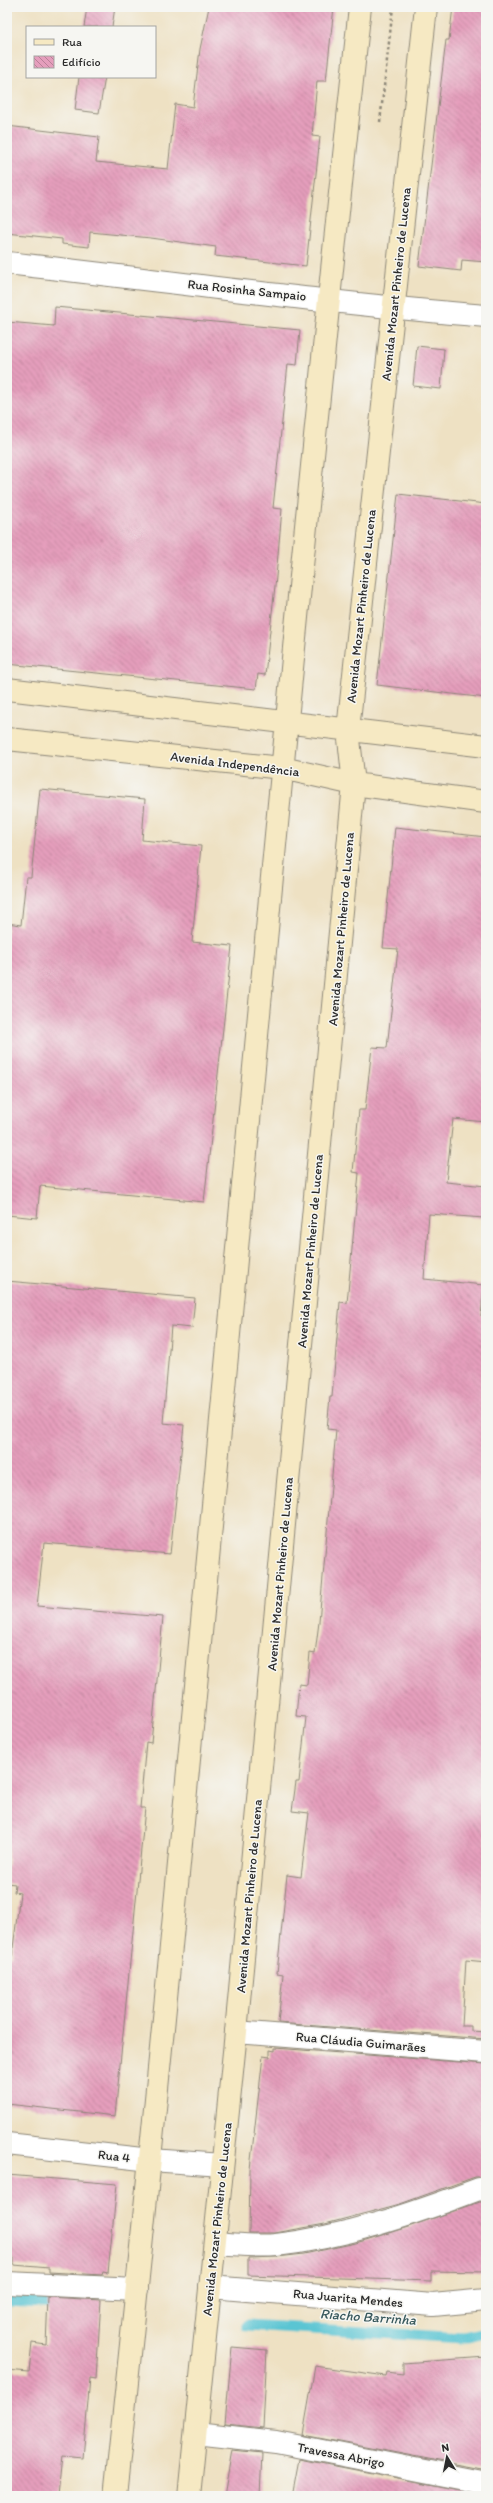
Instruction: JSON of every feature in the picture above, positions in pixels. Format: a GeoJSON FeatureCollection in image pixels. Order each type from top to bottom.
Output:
{"type":"FeatureCollection","features":[{"type":"Feature","properties":{"kind":"main road"},"geometry":{"type":"LineString","coordinates":[[115,2496],[151,2160],[286,721],[328,299],[360,7]]}},
{"type":"Feature","properties":{"kind":"main road","name":"Avenida Mozart Pinheiro de Lucena"},"geometry":{"type":"LineString","coordinates":[[188,2496],[196,2433],[236,2032],[354,784],[348,730],[426,7]]}},
{"type":"Feature","properties":{"kind":"main road"},"geometry":{"type":"LineString","coordinates":[[7,689],[486,746]]}},
{"type":"Feature","properties":{"kind":"main road","name":"Avenida Independência"},"geometry":{"type":"LineString","coordinates":[[7,739],[282,768],[354,784],[486,802]]}},
{"type":"Feature","properties":{"kind":"street","name":"Rua Rosinha Sampaio"},"geometry":{"type":"LineString","coordinates":[[7,263],[328,299],[393,309],[486,316]]}},
{"type":"Feature","properties":{"kind":"street","name":"Rua Cláudia Guimarães"},"geometry":{"type":"LineString","coordinates":[[236,2032],[486,2052]]}},
{"type":"Feature","properties":{"kind":"street","name":"Rua 4"},"geometry":{"type":"LineString","coordinates":[[7,2144],[151,2160],[222,2165]]}},
{"type":"Feature","properties":{"kind":"street"},"geometry":{"type":"LineString","coordinates":[[215,2243],[274,2245],[351,2231],[427,2209],[479,2190],[486,2190]]}},
{"type":"Feature","properties":{"kind":"street"},"geometry":{"type":"LineString","coordinates":[[7,2283],[137,2289]]}},
{"type":"Feature","properties":{"kind":"street","name":"Rua Juarita Mendes"},"geometry":{"type":"LineString","coordinates":[[210,2287],[433,2305],[486,2300]]}},
{"type":"Feature","properties":{"kind":"street","name":"Travessa Abrigo"},"geometry":{"type":"LineString","coordinates":[[196,2433],[276,2442],[486,2483]]}},
{"type":"Feature","properties":{"kind":"building"},"geometry":{"type":"Polygon","coordinates":[[[87,7],[115,7],[112,26],[84,26],[87,7]]]}},
{"type":"Feature","properties":{"kind":"building"},"geometry":{"type":"Polygon","coordinates":[[[209,7],[334,7],[326,81],[317,81],[312,136],[320,137],[306,266],[215,256],[216,247],[151,238],[90,232],[89,247],[62,244],[62,239],[7,233],[7,126],[99,137],[96,162],[168,169],[175,104],[193,107],[200,49],[209,7]]]}},
{"type":"Feature","properties":{"kind":"building"},"geometry":{"type":"Polygon","coordinates":[[[453,7],[486,7],[486,262],[462,260],[461,271],[419,266],[446,40],[449,40],[453,7]]]}},
{"type":"Feature","properties":{"kind":"building"},"geometry":{"type":"Polygon","coordinates":[[[79,78],[105,78],[99,113],[75,110],[79,78]]]}},
{"type":"Feature","properties":{"kind":"building"},"geometry":{"type":"Polygon","coordinates":[[[55,307],[300,330],[297,365],[288,364],[273,508],[282,509],[276,577],[265,675],[258,674],[256,689],[7,664],[7,322],[54,326],[55,307]]]}},
{"type":"Feature","properties":{"kind":"building"},"geometry":{"type":"Polygon","coordinates":[[[417,346],[444,349],[441,389],[413,386],[417,346]]]}},
{"type":"Feature","properties":{"kind":"building"},"geometry":{"type":"Polygon","coordinates":[[[398,494],[486,504],[486,698],[377,685],[398,494]]]}},
{"type":"Feature","properties":{"kind":"building"},"geometry":{"type":"Polygon","coordinates":[[[40,789],[145,799],[142,840],[201,846],[192,942],[232,946],[204,1202],[40,1186],[37,1218],[7,1215],[7,923],[21,925],[26,877],[31,877],[40,789]]]}},
{"type":"Feature","properties":{"kind":"building"},"geometry":{"type":"Polygon","coordinates":[[[395,827],[486,837],[486,1122],[453,1119],[446,1182],[486,1186],[484,1218],[429,1214],[424,1279],[484,1285],[481,1316],[486,1316],[486,1962],[466,1960],[462,2026],[471,2026],[471,2031],[486,2032],[486,2039],[278,2023],[283,1974],[277,1973],[287,1875],[301,1877],[309,1813],[292,1811],[296,1782],[299,1782],[306,1717],[296,1716],[299,1684],[307,1685],[310,1653],[315,1654],[319,1622],[336,1430],[327,1429],[330,1397],[332,1397],[340,1302],[347,1303],[359,1173],[353,1172],[359,1110],[365,1110],[372,1047],[387,1048],[398,949],[383,948],[395,827]]]}},
{"type":"Feature","properties":{"kind":"building"},"geometry":{"type":"Polygon","coordinates":[[[7,1281],[195,1298],[192,1328],[171,1326],[163,1423],[184,1425],[170,1554],[44,1543],[37,1606],[163,1617],[151,1743],[146,1742],[140,1808],[145,1808],[115,2116],[7,2104],[7,1955],[12,1956],[20,1893],[14,1892],[15,1884],[7,1883],[9,1828],[7,1828],[7,1281]]]}},
{"type":"Feature","properties":{"kind":"building"},"geometry":{"type":"Polygon","coordinates":[[[275,2048],[486,2064],[486,2177],[475,2177],[400,2204],[325,2224],[275,2233],[249,2233],[250,2169],[263,2056],[270,2057],[270,2050],[275,2051],[275,2048]]]}},
{"type":"Feature","properties":{"kind":"building"},"geometry":{"type":"Polygon","coordinates":[[[7,2175],[117,2184],[108,2273],[103,2272],[102,2275],[49,2272],[49,2268],[14,2265],[14,2258],[7,2257],[7,2175]]]}},
{"type":"Feature","properties":{"kind":"building"},"geometry":{"type":"Polygon","coordinates":[[[480,2202],[486,2202],[486,2272],[431,2271],[431,2281],[248,2275],[248,2258],[304,2254],[356,2243],[480,2202]]]}},
{"type":"Feature","properties":{"kind":"building"},"geometry":{"type":"Polygon","coordinates":[[[48,2297],[101,2300],[96,2379],[90,2378],[83,2458],[62,2456],[58,2496],[7,2496],[7,2370],[29,2372],[32,2343],[46,2345],[48,2297]]]}},
{"type":"Feature","properties":{"kind":"building"},"geometry":{"type":"Polygon","coordinates":[[[232,2347],[267,2350],[263,2428],[225,2424],[232,2347]]]}},
{"type":"Feature","properties":{"kind":"building"},"geometry":{"type":"Polygon","coordinates":[[[486,2357],[486,2470],[303,2435],[315,2366],[386,2376],[387,2372],[403,2374],[403,2363],[486,2357]]]}},
{"type":"Feature","properties":{"kind":"building"},"geometry":{"type":"Polygon","coordinates":[[[232,2450],[262,2453],[260,2496],[224,2496],[232,2450]]]}},
{"type":"Feature","properties":{"kind":"building"},"geometry":{"type":"Polygon","coordinates":[[[299,2459],[486,2495],[486,2496],[292,2496],[299,2459]]]}},
{"type":"Feature","properties":{"kind":"waterway","name":"Riacho Barrinha"},"geometry":{"type":"LineString","coordinates":[[7,2301],[63,2304]]}},
{"type":"Feature","properties":{"kind":"waterway","name":"Riacho Barrinha"},"geometry":{"type":"LineString","coordinates":[[247,2325],[463,2338],[486,2333]]}}]}
